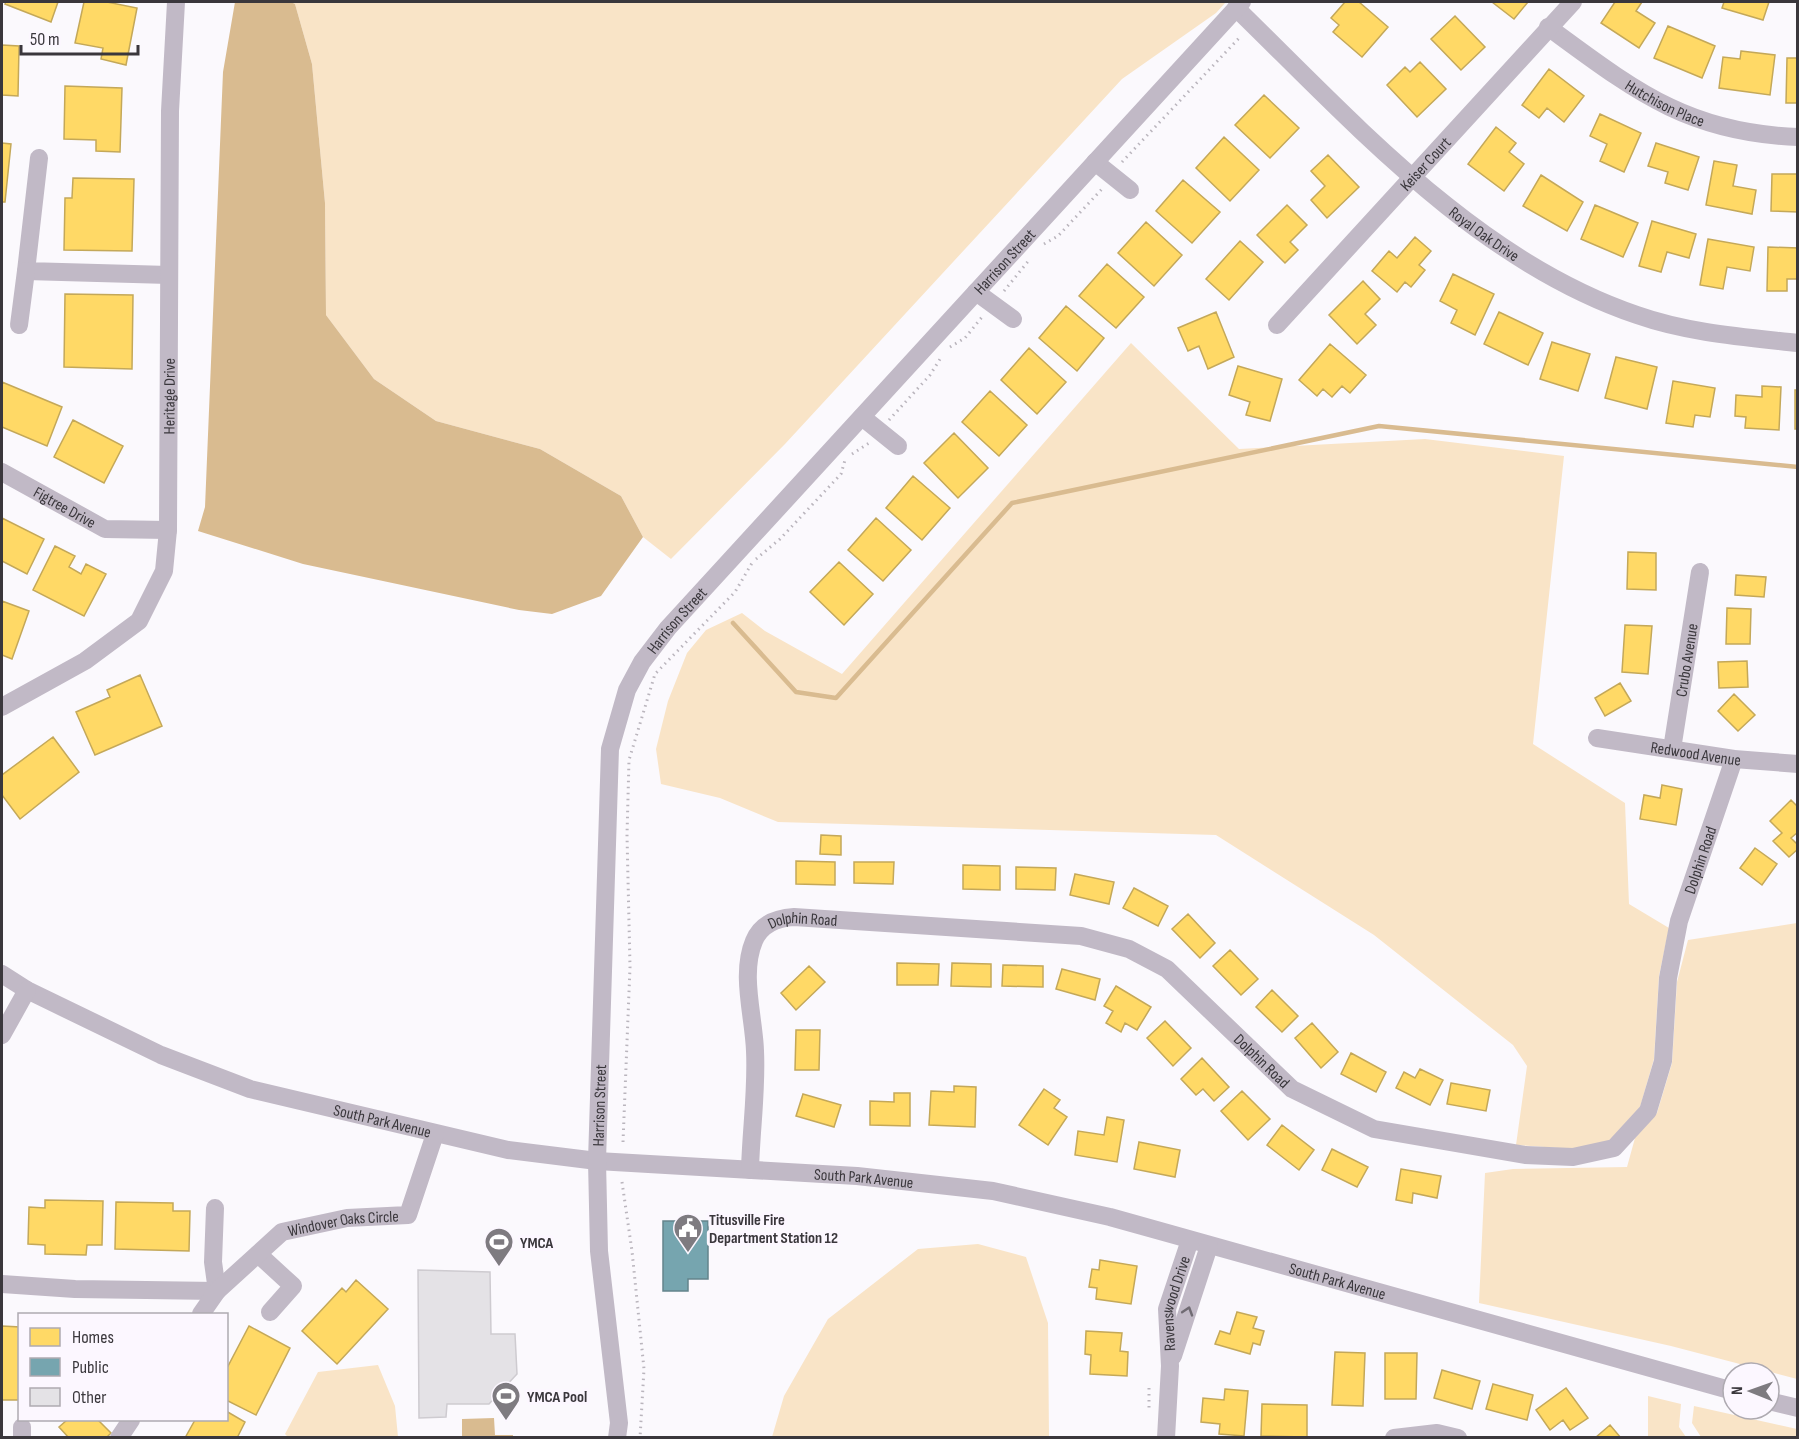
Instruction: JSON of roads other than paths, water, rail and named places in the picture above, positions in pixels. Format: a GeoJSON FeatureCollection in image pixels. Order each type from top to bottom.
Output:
{"type":"FeatureCollection","features":[{"type":"Feature","properties":{"kind":"street","name":"Heritage Drive"},"geometry":{"type":"LineString","coordinates":[[2,707],[85,661],[139,621],[164,571],[168,530],[170,111],[177,2]]}},
{"type":"Feature","properties":{"kind":"street","name":"Keiser Court"},"geometry":{"type":"LineString","coordinates":[[1277,325],[1573,2]]}},
{"type":"Feature","properties":{"kind":"street","name":"Harrison Street"},"geometry":{"type":"LineString","coordinates":[[617,1437],[619,1423],[599,1251],[597,1161],[610,749],[627,690],[642,662],[668,628],[1239,5]]}},
{"type":"Feature","properties":{"kind":"street","name":"Royal Oak Drive"},"geometry":{"type":"LineString","coordinates":[[1239,5],[1411,178],[1491,237],[1548,274],[1607,304],[1638,316],[1729,335],[1797,343]]}},
{"type":"Feature","properties":{"kind":"street","name":"Hutchison Place"},"geometry":{"type":"LineString","coordinates":[[1548,27],[1613,75],[1658,103],[1689,117],[1764,136],[1797,137]]}},
{"type":"Feature","properties":{"kind":"street"},"geometry":{"type":"LineString","coordinates":[[19,325],[39,158]]}},
{"type":"Feature","properties":{"kind":"street"},"geometry":{"type":"LineString","coordinates":[[1095,162],[1130,190]]}},
{"type":"Feature","properties":{"kind":"street"},"geometry":{"type":"LineString","coordinates":[[26,271],[169,275]]}},
{"type":"Feature","properties":{"kind":"street"},"geometry":{"type":"LineString","coordinates":[[976,292],[1013,319]]}},
{"type":"Feature","properties":{"kind":"street"},"geometry":{"type":"LineString","coordinates":[[862,417],[898,446]]}},
{"type":"Feature","properties":{"kind":"street","name":"Figtree Drive"},"geometry":{"type":"LineString","coordinates":[[2,472],[105,529],[168,530]]}},
{"type":"Feature","properties":{"kind":"street","name":"Crubo Avenue"},"geometry":{"type":"LineString","coordinates":[[1672,749],[1700,572]]}},
{"type":"Feature","properties":{"kind":"street","name":"Redwood Avenue"},"geometry":{"type":"LineString","coordinates":[[1597,738],[1734,759],[1797,764]]}},
{"type":"Feature","properties":{"kind":"street","name":"Dolphin Road"},"geometry":{"type":"LineString","coordinates":[[750,1170],[755,1060],[749,978],[752,950],[754,941],[764,927],[777,919],[794,917],[1081,936],[1119,946],[1167,969],[1292,1089],[1374,1129],[1525,1155],[1573,1157],[1614,1148],[1648,1111],[1663,1060],[1668,978],[1679,921],[1734,759]]}},
{"type":"Feature","properties":{"kind":"street","name":"South Park Avenue"},"geometry":{"type":"LineString","coordinates":[[2,974],[27,990],[161,1056],[250,1089],[435,1134],[508,1150],[597,1161],[857,1176],[993,1191],[1110,1217],[1721,1388]]}},
{"type":"Feature","properties":{"kind":"street"},"geometry":{"type":"LineString","coordinates":[[2,1035],[27,990]]}},
{"type":"Feature","properties":{"kind":"street","name":"Windover Oaks Circle"},"geometry":{"type":"LineString","coordinates":[[202,1313],[217,1291],[282,1232],[347,1218],[408,1215],[435,1134]]}},
{"type":"Feature","properties":{"kind":"street"},"geometry":{"type":"LineString","coordinates":[[2,1284],[217,1291],[213,1262],[215,1208]]}},
{"type":"Feature","properties":{"kind":"street","name":"Ravenswood Drive"},"geometry":{"type":"LineString","coordinates":[[1166,1437],[1170,1366],[1167,1309],[1190,1240]]}},
{"type":"Feature","properties":{"kind":"street","name":"Ravenswood Drive"},"geometry":{"type":"LineString","coordinates":[[1170,1366],[1209,1246]]}},
{"type":"Feature","properties":{"kind":"street"},"geometry":{"type":"LineString","coordinates":[[258,1254],[293,1286],[270,1311]]}},
{"type":"Feature","properties":{"kind":"street"},"geometry":{"type":"LineString","coordinates":[[1781,1404],[1797,1408]]}},
{"type":"Feature","properties":{"kind":"street"},"geometry":{"type":"LineString","coordinates":[[119,1437],[130,1421]]}},
{"type":"Feature","properties":{"kind":"street"},"geometry":{"type":"LineString","coordinates":[[1394,1437],[1437,1433],[1458,1437]]}},
{"type":"Feature","properties":{"kind":"waterway"},"geometry":{"type":"LineString","coordinates":[[733,623],[796,692],[836,698],[1012,503],[1379,426],[1798,467]]}},
{"type":"Feature","properties":{"kind":"place","name":"Titusville Fire Department Station 12"},"geometry":{"type":"Point","coordinates":[688,1254]}},
{"type":"Feature","properties":{"kind":"place","name":"YMCA"},"geometry":{"type":"Point","coordinates":[499,1268]}},
{"type":"Feature","properties":{"kind":"place","name":"YMCA Pool"},"geometry":{"type":"Point","coordinates":[506,1422]}}]}
